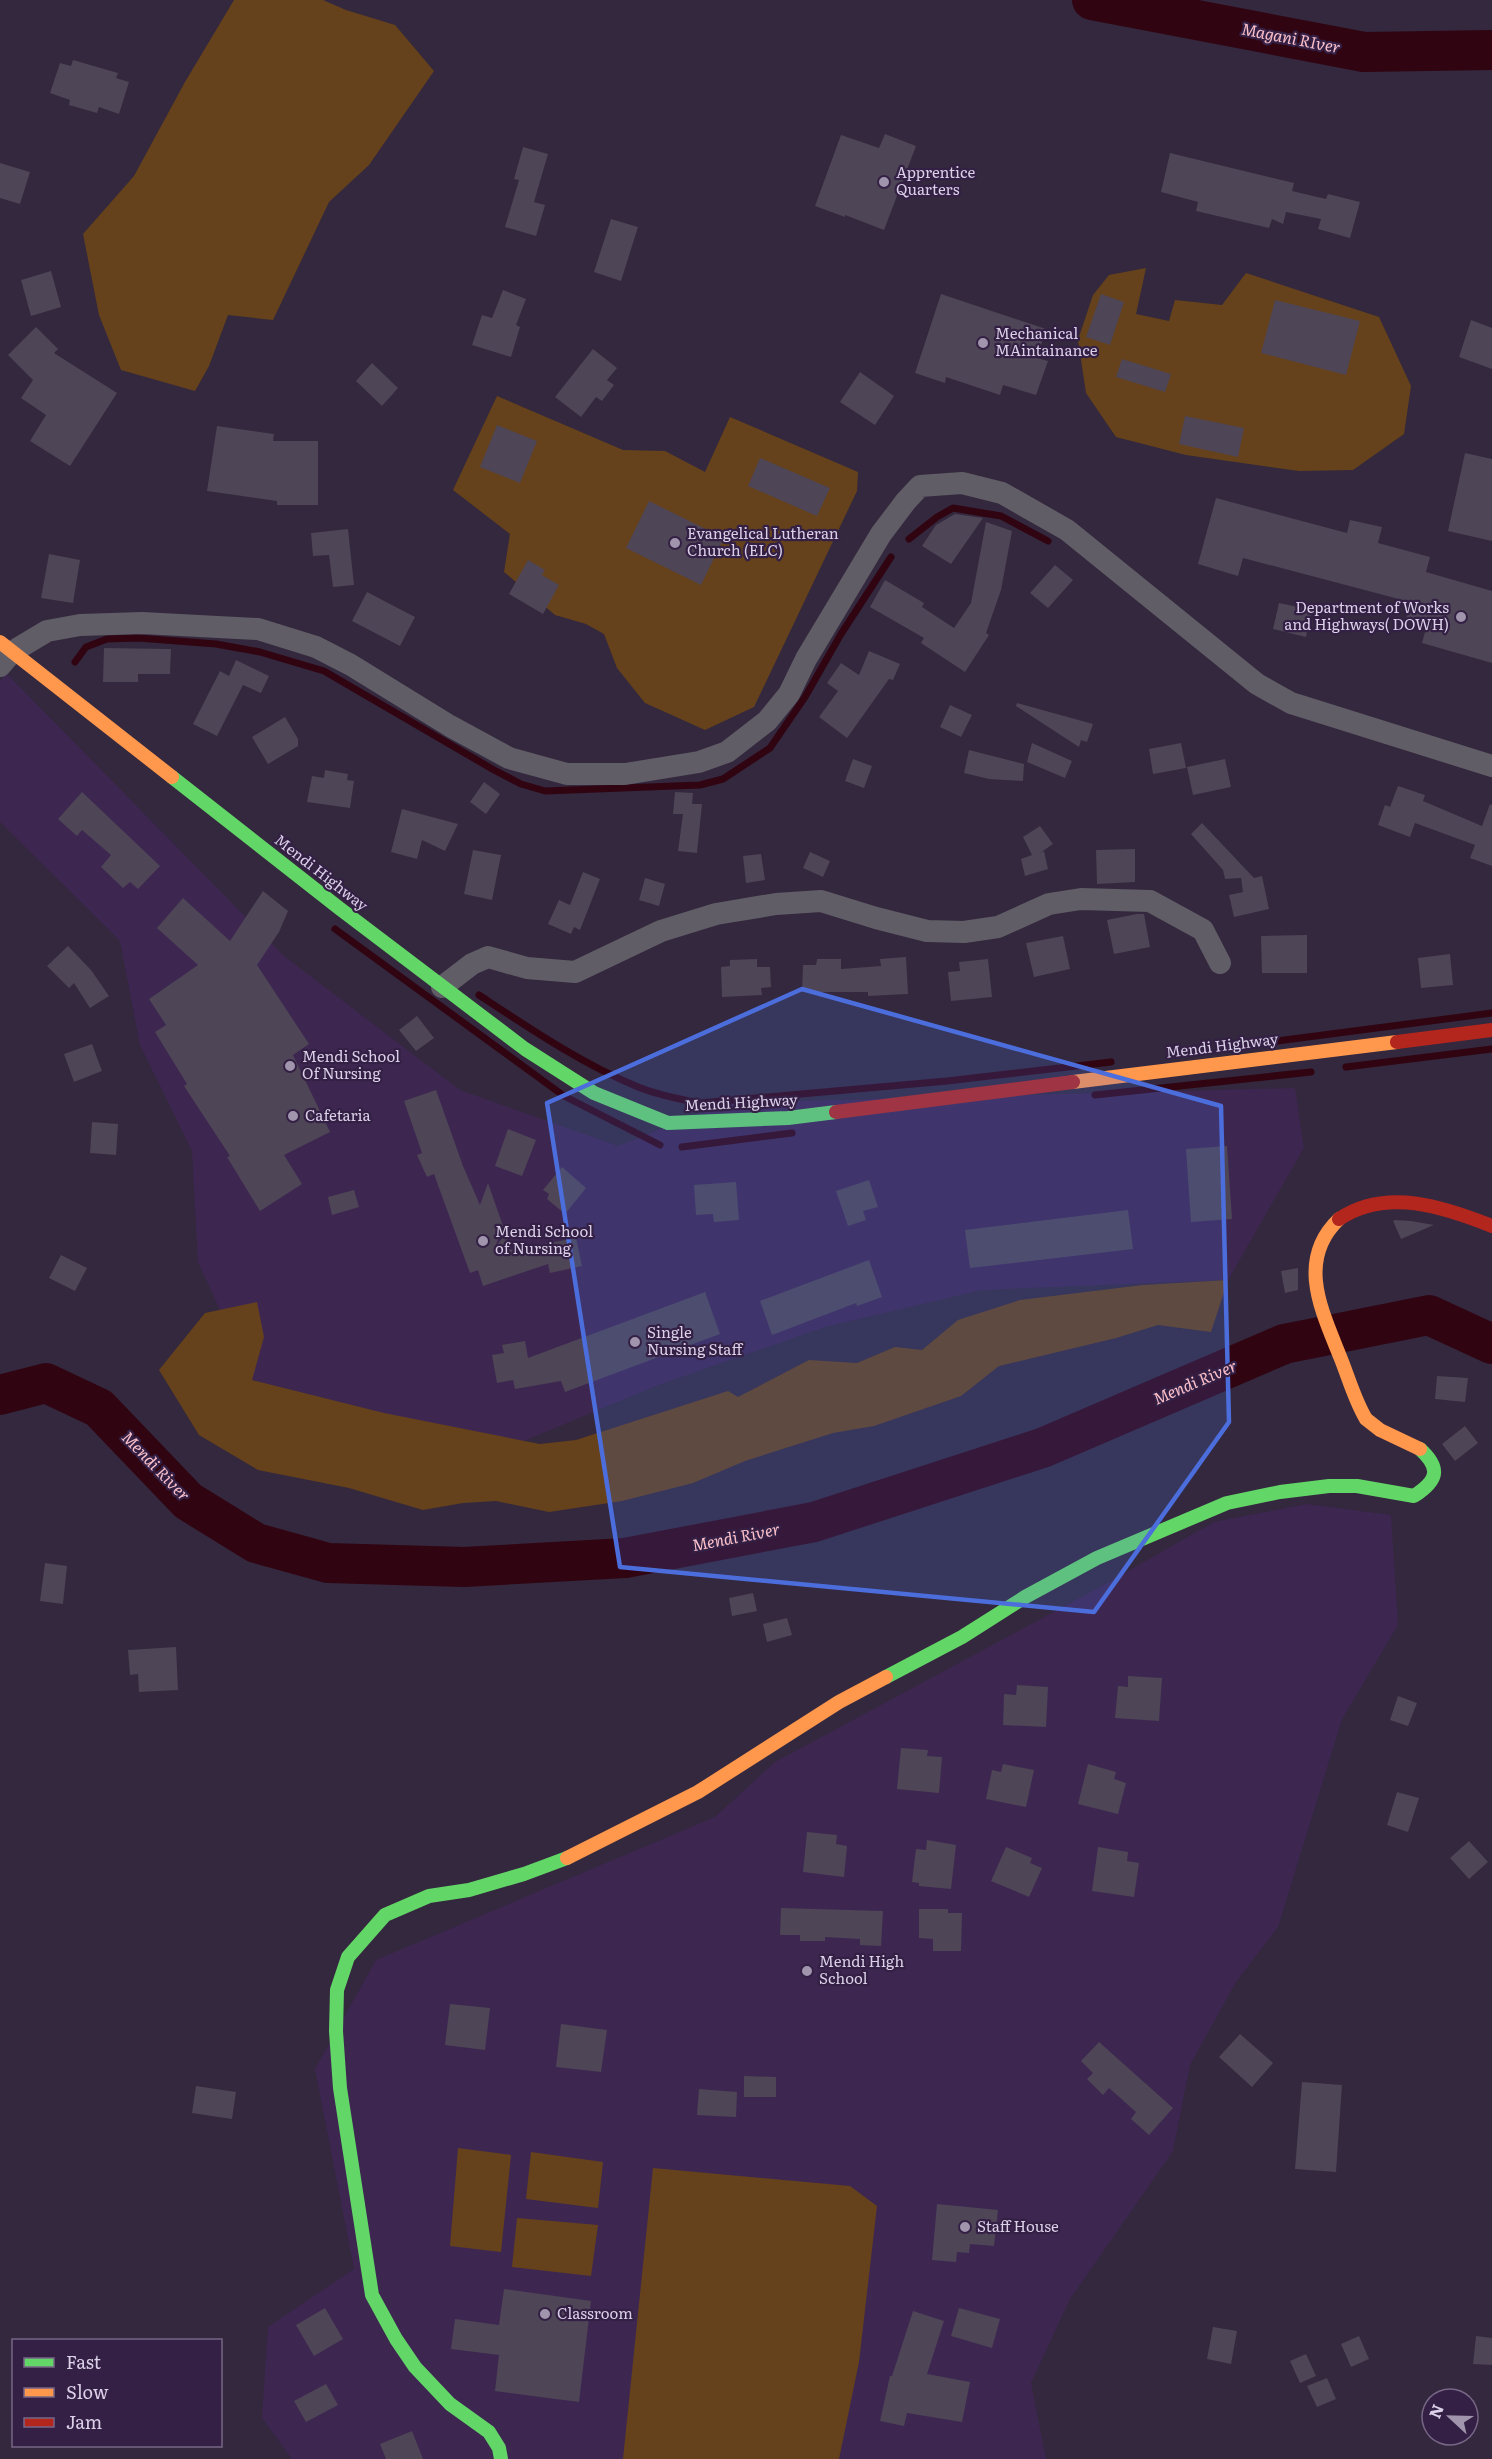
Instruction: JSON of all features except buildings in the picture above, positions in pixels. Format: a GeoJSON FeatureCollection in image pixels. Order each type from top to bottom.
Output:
{"type":"FeatureCollection","features":[{"type":"Feature","properties":{"kind":"street"},"geometry":{"type":"LineString","coordinates":[[4,653],[47,631],[80,625],[142,623],[258,629],[316,647],[342,660],[509,758],[567,774],[625,774],[699,762],[727,753],[767,721],[789,694],[806,659],[881,534],[920,486],[962,483],[1002,493],[1067,530],[1248,677],[1291,703],[1492,766]]}},
{"type":"Feature","properties":{"kind":"street","name":"Mendi Highway"},"geometry":{"type":"LineString","coordinates":[[4,653],[525,1049],[594,1093],[668,1123],[788,1118],[1492,1030]]}},
{"type":"Feature","properties":{"kind":"street"},"geometry":{"type":"LineString","coordinates":[[442,987],[472,964],[488,957],[527,968],[575,972],[661,931],[716,914],[776,904],[821,901],[927,931],[964,932],[998,927],[1050,904],[1081,899],[1150,901],[1203,930],[1220,963]]}},
{"type":"Feature","properties":{"kind":"street"},"geometry":{"type":"LineString","coordinates":[[501,2459],[493,2434],[450,2404],[405,2354],[387,2326],[372,2295],[340,2088],[336,2031],[337,1990],[348,1956],[385,1915],[429,1896],[469,1890],[524,1874],[580,1853],[698,1792],[839,1702],[962,1637],[1025,1597],[1097,1558],[1227,1503],[1280,1492],[1329,1486],[1357,1486],[1414,1496],[1430,1485],[1434,1476],[1433,1466],[1420,1449],[1366,1419],[1317,1298],[1315,1262],[1331,1223],[1355,1208],[1380,1202],[1444,1207],[1492,1226]]}},
{"type":"Feature","properties":{"kind":"highlighted area"},"geometry":{"type":"Polygon","coordinates":[[[802,989],[1221,1106],[1229,1422],[1094,1612],[620,1567],[547,1103],[802,989]]]}},
{"type":"Feature","properties":{"kind":"shaded area"},"geometry":{"type":"Polygon","coordinates":[[[234,0],[323,0],[346,10],[395,25],[434,71],[369,165],[329,202],[273,320],[228,315],[209,366],[195,391],[121,370],[99,315],[83,234],[134,176],[185,82],[234,0]]]}},
{"type":"Feature","properties":{"kind":"shaded area"},"geometry":{"type":"Polygon","coordinates":[[[1146,268],[1136,314],[1169,321],[1175,300],[1222,305],[1246,273],[1379,317],[1411,386],[1404,434],[1353,470],[1299,471],[1186,455],[1116,437],[1086,393],[1078,340],[1093,295],[1109,275],[1146,268]]]}},
{"type":"Feature","properties":{"kind":"shaded area"},"geometry":{"type":"Polygon","coordinates":[[[497,396],[623,450],[665,451],[705,472],[730,417],[858,472],[857,491],[754,707],[705,730],[645,703],[617,668],[604,634],[586,624],[555,615],[504,572],[510,534],[453,490],[497,396]]]}},
{"type":"Feature","properties":{"kind":"shaded area","name":"Mendi School Of Nursing"},"geometry":{"type":"Polygon","coordinates":[[[6,673],[284,956],[460,1090],[618,1146],[726,1103],[1295,1088],[1304,1148],[1228,1280],[981,1290],[825,1327],[658,1385],[512,1446],[252,1380],[198,1262],[192,1151],[140,1045],[120,941],[0,822],[0,682],[6,673]]]}},
{"type":"Feature","properties":{"kind":"shaded area"},"geometry":{"type":"Polygon","coordinates":[[[1228,1280],[1211,1332],[1158,1325],[1116,1338],[999,1366],[961,1396],[874,1426],[833,1433],[745,1461],[693,1483],[622,1501],[549,1512],[496,1501],[463,1503],[423,1510],[349,1488],[258,1470],[199,1435],[159,1370],[205,1313],[257,1302],[264,1337],[252,1380],[384,1413],[540,1444],[576,1440],[728,1391],[738,1397],[809,1360],[857,1363],[895,1347],[922,1350],[958,1320],[1020,1300],[1143,1285],[1228,1280]]]}},
{"type":"Feature","properties":{"kind":"shaded area","name":"Mendi High School"},"geometry":{"type":"Polygon","coordinates":[[[1307,1504],[1391,1515],[1398,1625],[1342,1719],[1278,1927],[1236,1982],[1190,2065],[1173,2151],[1070,2299],[1031,2383],[1046,2459],[292,2459],[262,2418],[268,2327],[354,2269],[315,2069],[376,1960],[715,1817],[775,1762],[1102,1586],[1214,1522],[1307,1504]]]}},
{"type":"Feature","properties":{"kind":"shaded area"},"geometry":{"type":"Polygon","coordinates":[[[458,2148],[511,2155],[501,2252],[450,2246],[458,2148]]]}},
{"type":"Feature","properties":{"kind":"shaded area"},"geometry":{"type":"Polygon","coordinates":[[[531,2152],[603,2162],[598,2208],[526,2199],[531,2152]]]}},
{"type":"Feature","properties":{"kind":"shaded area"},"geometry":{"type":"Polygon","coordinates":[[[653,2168],[850,2186],[877,2206],[859,2362],[839,2459],[623,2459],[653,2168]]]}},
{"type":"Feature","properties":{"kind":"shaded area"},"geometry":{"type":"Polygon","coordinates":[[[517,2218],[598,2225],[591,2276],[512,2267],[517,2218]]]}},
{"type":"Feature","properties":{"kind":"waterway","name":"Magani RIver"},"geometry":{"type":"LineString","coordinates":[[1092,0],[1364,52],[1492,50]]}},
{"type":"Feature","properties":{"kind":"waterway"},"geometry":{"type":"LineString","coordinates":[[909,539],[937,517],[953,508],[1001,516],[1048,541]]}},
{"type":"Feature","properties":{"kind":"waterway"},"geometry":{"type":"LineString","coordinates":[[75,662],[86,647],[107,639],[138,638],[216,644],[260,652],[324,671],[521,784],[545,791],[700,785],[723,779],[770,748],[805,697],[841,634],[891,557]]}},
{"type":"Feature","properties":{"kind":"waterway"},"geometry":{"type":"LineString","coordinates":[[335,929],[564,1096],[660,1145]]}},
{"type":"Feature","properties":{"kind":"waterway"},"geometry":{"type":"LineString","coordinates":[[479,995],[556,1045],[617,1078],[653,1092],[700,1103],[947,1081],[1111,1062]]}},
{"type":"Feature","properties":{"kind":"waterway"},"geometry":{"type":"LineString","coordinates":[[1277,1041],[1492,1013]]}},
{"type":"Feature","properties":{"kind":"waterway"},"geometry":{"type":"LineString","coordinates":[[1346,1067],[1492,1049]]}},
{"type":"Feature","properties":{"kind":"waterway"},"geometry":{"type":"LineString","coordinates":[[1095,1095],[1311,1072]]}},
{"type":"Feature","properties":{"kind":"waterway"},"geometry":{"type":"LineString","coordinates":[[682,1147],[792,1133]]}},
{"type":"Feature","properties":{"kind":"waterway","name":"Mendi River"},"geometry":{"type":"LineString","coordinates":[[0,1395],[46,1383],[99,1408],[188,1501],[256,1543],[328,1563],[464,1567],[625,1558],[814,1522],[1042,1448],[1284,1344],[1429,1315],[1492,1344]]}},
{"type":"Feature","properties":{"kind":"traffic: fast"},"geometry":{"type":"LineString","coordinates":[[172,777],[339,908],[525,1049],[594,1093],[668,1123],[788,1118],[836,1112]]}},
{"type":"Feature","properties":{"kind":"traffic: fast"},"geometry":{"type":"LineString","coordinates":[[886,1677],[962,1637],[1025,1597],[1097,1558],[1227,1503],[1280,1492],[1329,1486],[1357,1486],[1414,1496],[1428,1485],[1434,1474],[1432,1463],[1420,1449]]}},
{"type":"Feature","properties":{"kind":"traffic: fast"},"geometry":{"type":"LineString","coordinates":[[501,2459],[499,2448],[489,2432],[450,2404],[415,2367],[396,2339],[372,2295],[340,2088],[336,2031],[337,1990],[348,1957],[385,1915],[429,1896],[469,1890],[524,1874],[567,1858]]}},
{"type":"Feature","properties":{"kind":"traffic: slow"},"geometry":{"type":"LineString","coordinates":[[0,642],[172,777]]}},
{"type":"Feature","properties":{"kind":"traffic: slow"},"geometry":{"type":"LineString","coordinates":[[1073,1082],[1397,1042]]}},
{"type":"Feature","properties":{"kind":"traffic: slow"},"geometry":{"type":"LineString","coordinates":[[1339,1219],[1326,1235],[1318,1252],[1317,1288],[1327,1324],[1355,1397],[1366,1419],[1380,1430],[1420,1449]]}},
{"type":"Feature","properties":{"kind":"traffic: slow"},"geometry":{"type":"LineString","coordinates":[[567,1858],[698,1792],[839,1702],[886,1677]]}},
{"type":"Feature","properties":{"kind":"traffic: jam"},"geometry":{"type":"LineString","coordinates":[[1397,1042],[1492,1030]]}},
{"type":"Feature","properties":{"kind":"traffic: jam"},"geometry":{"type":"LineString","coordinates":[[836,1112],[1073,1082]]}},
{"type":"Feature","properties":{"kind":"traffic: jam"},"geometry":{"type":"LineString","coordinates":[[1339,1219],[1357,1209],[1395,1202],[1435,1207],[1492,1226]]}},
{"type":"Feature","properties":{"kind":"place","name":"Apprentice Quarters"},"geometry":{"type":"Point","coordinates":[884,182]}},
{"type":"Feature","properties":{"kind":"place","name":"Mechanical MAintainance"},"geometry":{"type":"Point","coordinates":[983,343]}},
{"type":"Feature","properties":{"kind":"place","name":"Evangelical Lutheran Church (ELC)"},"geometry":{"type":"Point","coordinates":[675,543]}},
{"type":"Feature","properties":{"kind":"place","name":"Department of Works and Highways( DOWH)"},"geometry":{"type":"Point","coordinates":[1461,617]}},
{"type":"Feature","properties":{"kind":"place","name":"Mendi School Of Nursing"},"geometry":{"type":"Point","coordinates":[290,1066]}},
{"type":"Feature","properties":{"kind":"place","name":"Cafetaria"},"geometry":{"type":"Point","coordinates":[293,1116]}},
{"type":"Feature","properties":{"kind":"place","name":"Mendi School of Nursing"},"geometry":{"type":"Point","coordinates":[483,1241]}},
{"type":"Feature","properties":{"kind":"place","name":"Single Nursing Staff"},"geometry":{"type":"Point","coordinates":[635,1342]}},
{"type":"Feature","properties":{"kind":"place","name":"Mendi High School"},"geometry":{"type":"Point","coordinates":[807,1971]}},
{"type":"Feature","properties":{"kind":"place","name":"Staff House"},"geometry":{"type":"Point","coordinates":[965,2227]}},
{"type":"Feature","properties":{"kind":"place","name":"Classroom"},"geometry":{"type":"Point","coordinates":[545,2314]}}]}
